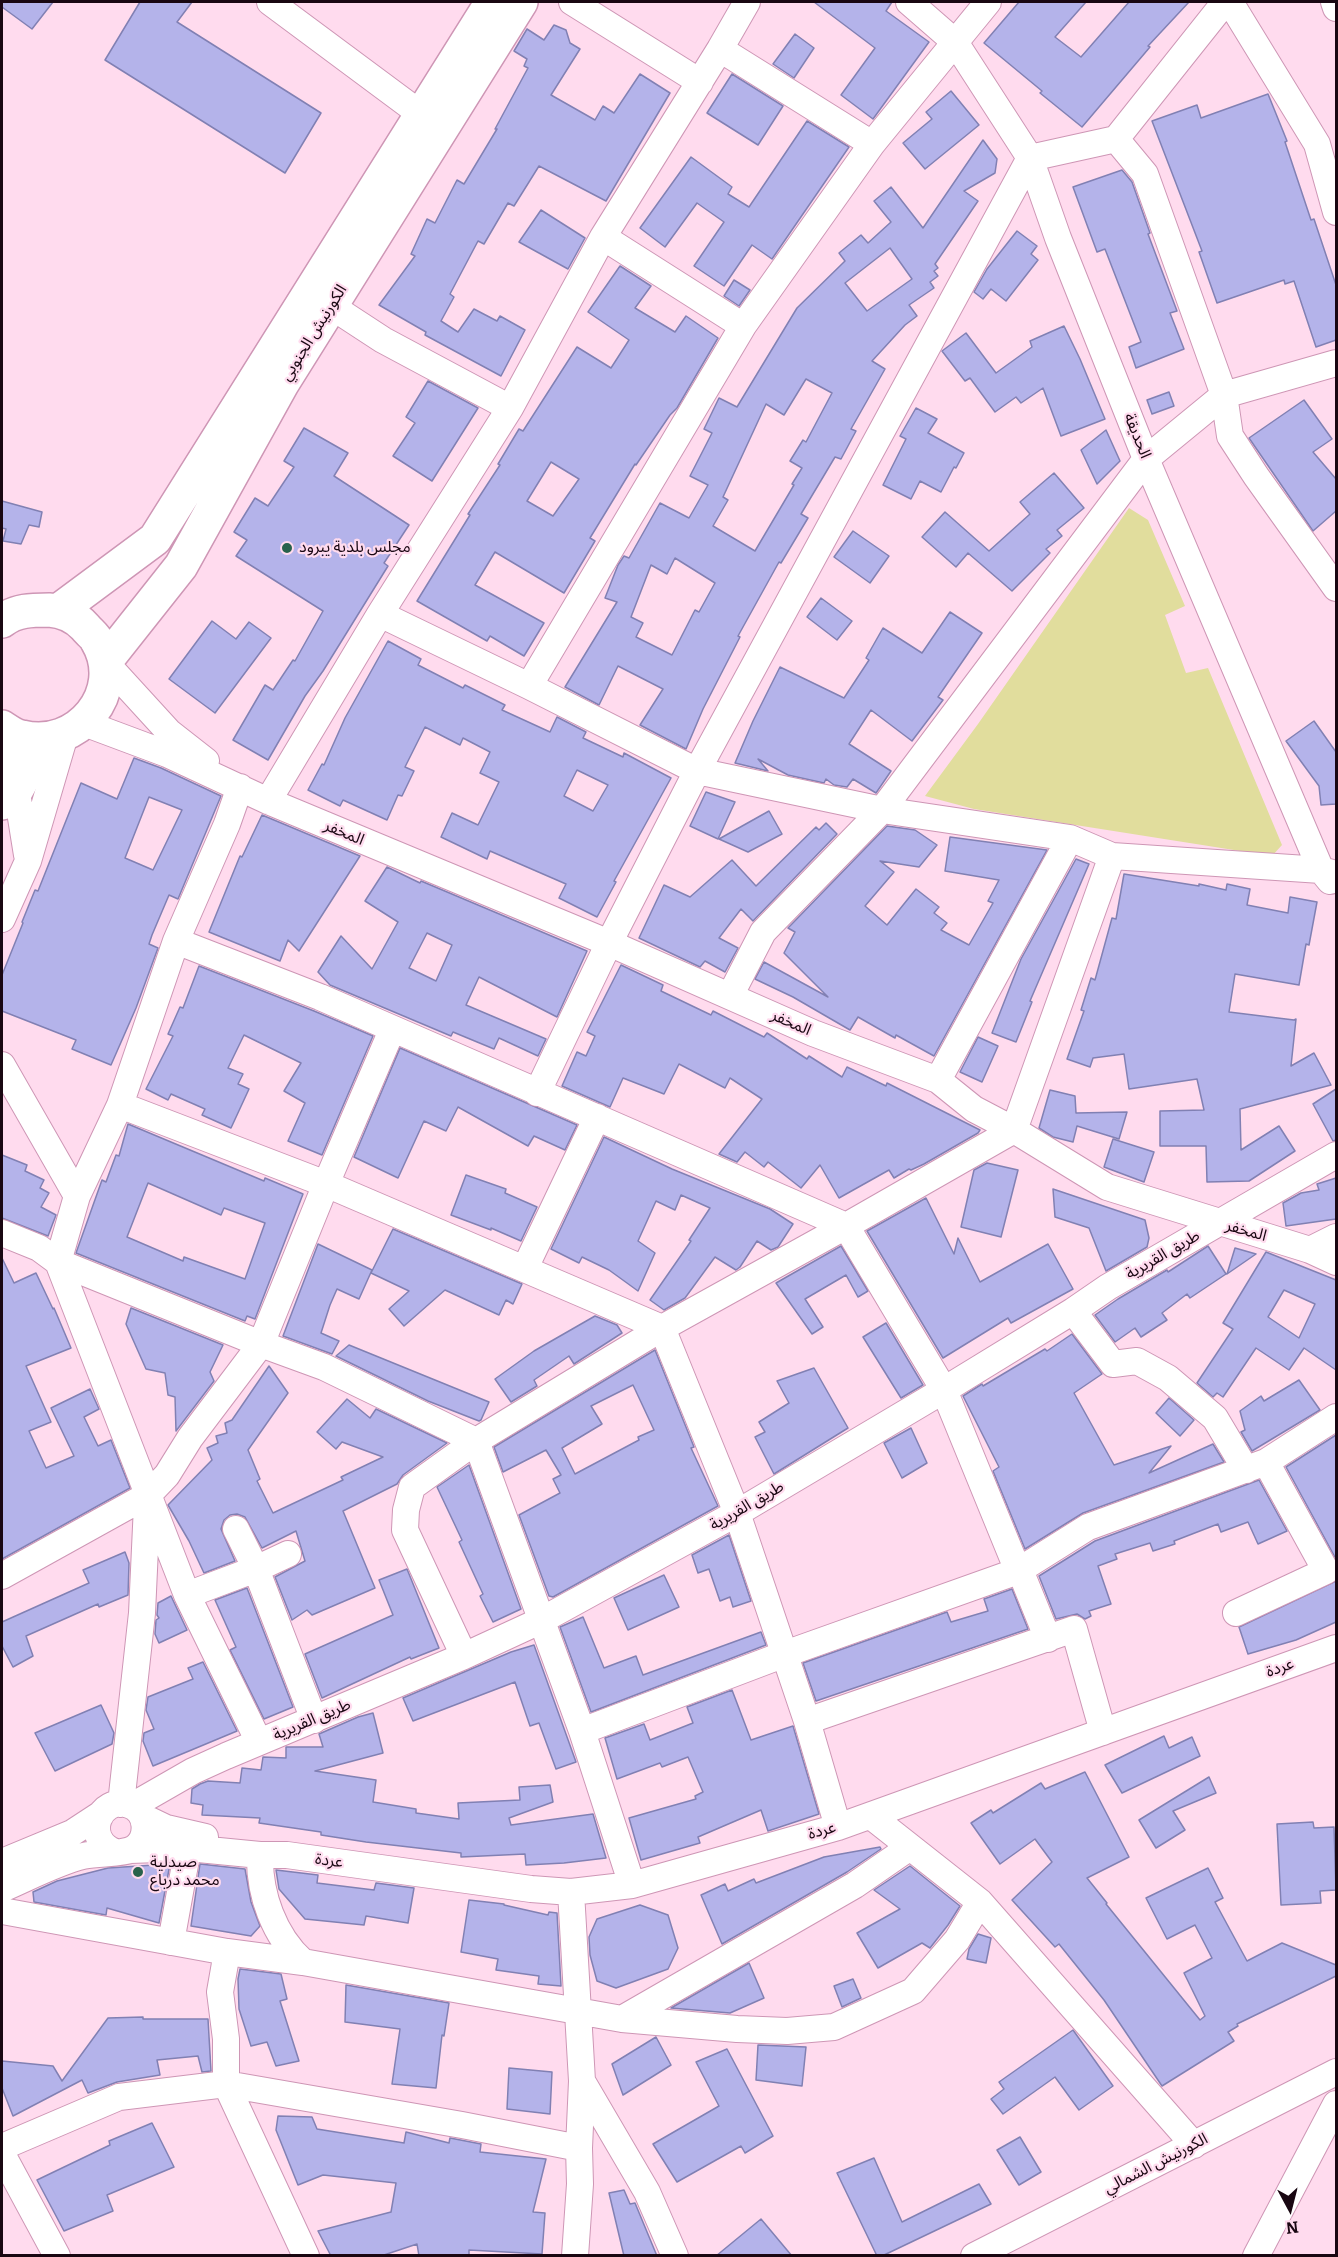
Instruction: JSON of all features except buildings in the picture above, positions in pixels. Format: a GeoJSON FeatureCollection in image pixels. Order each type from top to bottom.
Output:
{"type":"FeatureCollection","features":[{"type":"Feature","properties":{"kind":"main road","name":"الكورنيش الجنوبي"},"geometry":{"type":"LineString","coordinates":[[58,611],[155,539],[492,2]]}},
{"type":"Feature","properties":{"kind":"main road","name":"الكورنيش الجنوبي"},"geometry":{"type":"LineString","coordinates":[[105,662],[181,566],[282,384],[521,2]]}},
{"type":"Feature","properties":{"kind":"main road"},"geometry":{"type":"LineString","coordinates":[[3,618],[28,609],[58,611],[79,621],[97,640],[105,662],[105,689],[96,710],[64,733],[9,797]]}},
{"type":"Feature","properties":{"kind":"main road"},"geometry":{"type":"LineString","coordinates":[[2,727],[21,737],[64,733]]}},
{"type":"Feature","properties":{"kind":"street"},"geometry":{"type":"LineString","coordinates":[[270,2],[422,115]]}},
{"type":"Feature","properties":{"kind":"street"},"geometry":{"type":"LineString","coordinates":[[572,2],[700,82]]}},
{"type":"Feature","properties":{"kind":"street"},"geometry":{"type":"LineString","coordinates":[[268,801],[380,614],[510,408],[603,237],[747,2]]}},
{"type":"Feature","properties":{"kind":"street","name":"الحديقة"},"geometry":{"type":"LineString","coordinates":[[909,2],[955,42],[1030,158],[1058,238],[1146,459],[1336,890]]}},
{"type":"Feature","properties":{"kind":"street"},"geometry":{"type":"LineString","coordinates":[[529,686],[743,326],[872,144],[988,2]]}},
{"type":"Feature","properties":{"kind":"street"},"geometry":{"type":"LineString","coordinates":[[537,1093],[609,944],[697,771],[1030,158],[1116,139],[1226,2]]}},
{"type":"Feature","properties":{"kind":"street"},"geometry":{"type":"LineString","coordinates":[[1230,2],[1317,144],[1336,212]]}},
{"type":"Feature","properties":{"kind":"street"},"geometry":{"type":"LineString","coordinates":[[1334,2],[1336,8]]}},
{"type":"Feature","properties":{"kind":"street"},"geometry":{"type":"LineString","coordinates":[[720,49],[872,144]]}},
{"type":"Feature","properties":{"kind":"street"},"geometry":{"type":"LineString","coordinates":[[1116,139],[1145,174],[1224,395],[1230,436],[1336,588]]}},
{"type":"Feature","properties":{"kind":"street"},"geometry":{"type":"LineString","coordinates":[[603,237],[743,326]]}},
{"type":"Feature","properties":{"kind":"street"},"geometry":{"type":"LineString","coordinates":[[331,306],[383,340],[510,408]]}},
{"type":"Feature","properties":{"kind":"street"},"geometry":{"type":"LineString","coordinates":[[730,996],[762,932],[882,810],[1146,459],[1224,395],[1336,363]]}},
{"type":"Feature","properties":{"kind":"street"},"geometry":{"type":"LineString","coordinates":[[380,614],[697,771],[882,810],[1070,838],[1112,856],[1329,872]]}},
{"type":"Feature","properties":{"kind":"street"},"geometry":{"type":"LineString","coordinates":[[105,662],[169,732],[240,787]]}},
{"type":"Feature","properties":{"kind":"street"},"geometry":{"type":"LineString","coordinates":[[2,919],[28,861],[64,733],[167,754],[240,787]]}},
{"type":"Feature","properties":{"kind":"street"},"geometry":{"type":"LineString","coordinates":[[2,743],[12,762],[9,797],[28,861]]}},
{"type":"Feature","properties":{"kind":"street"},"geometry":{"type":"LineString","coordinates":[[240,787],[227,824],[176,941],[120,1105],[77,1196],[58,1262],[187,1595],[259,1742]]}},
{"type":"Feature","properties":{"kind":"street","name":"المخفر"},"geometry":{"type":"LineString","coordinates":[[240,787],[268,801],[609,944],[813,1033],[938,1080],[974,1109],[1014,1130],[1107,1187],[1310,1250],[1336,1262]]}},
{"type":"Feature","properties":{"kind":"street"},"geometry":{"type":"LineString","coordinates":[[938,1080],[1070,838]]}},
{"type":"Feature","properties":{"kind":"street"},"geometry":{"type":"LineString","coordinates":[[464,1656],[405,1530],[406,1510],[412,1486],[476,1441],[662,1328],[1014,1130],[1112,856]]}},
{"type":"Feature","properties":{"kind":"street"},"geometry":{"type":"LineString","coordinates":[[176,941],[320,997],[846,1226],[944,1390],[1048,1639]]}},
{"type":"Feature","properties":{"kind":"street"},"geometry":{"type":"LineString","coordinates":[[2,1576],[148,1496],[167,1475],[190,1438],[261,1344],[392,1030]]}},
{"type":"Feature","properties":{"kind":"street"},"geometry":{"type":"LineString","coordinates":[[2,1065],[77,1196]]}},
{"type":"Feature","properties":{"kind":"street"},"geometry":{"type":"LineString","coordinates":[[120,1105],[326,1184],[662,1328],[737,1513],[807,1722],[838,1827]]}},
{"type":"Feature","properties":{"kind":"street"},"geometry":{"type":"LineString","coordinates":[[525,1268],[597,1117]]}},
{"type":"Feature","properties":{"kind":"street","name":"طريق القريرية"},"geometry":{"type":"LineString","coordinates":[[2,1862],[124,1810],[193,1770],[464,1656],[542,1620],[737,1513],[944,1390],[1108,1287],[1336,1155]]}},
{"type":"Feature","properties":{"kind":"street"},"geometry":{"type":"LineString","coordinates":[[2,1233],[39,1248],[58,1262],[324,1367],[476,1441],[582,1731],[632,1885]]}},
{"type":"Feature","properties":{"kind":"street"},"geometry":{"type":"LineString","coordinates":[[1310,1250],[1336,1237]]}},
{"type":"Feature","properties":{"kind":"street"},"geometry":{"type":"LineString","coordinates":[[1073,1311],[1113,1364],[1137,1361],[1168,1378],[1215,1418],[1256,1466],[1326,1572],[1236,1613]]}},
{"type":"Feature","properties":{"kind":"street"},"geometry":{"type":"LineString","coordinates":[[582,1731],[785,1654],[1019,1570],[1088,1527],[1256,1466],[1336,1417]]}},
{"type":"Feature","properties":{"kind":"street"},"geometry":{"type":"LineString","coordinates":[[124,1810],[142,1613],[148,1496]]}},
{"type":"Feature","properties":{"kind":"street"},"geometry":{"type":"LineString","coordinates":[[236,1528],[256,1569],[314,1720]]}},
{"type":"Feature","properties":{"kind":"street"},"geometry":{"type":"LineString","coordinates":[[187,1595],[256,1569],[288,1554]]}},
{"type":"Feature","properties":{"kind":"street"},"geometry":{"type":"LineString","coordinates":[[807,1722],[1074,1629],[1103,1732]]}},
{"type":"Feature","properties":{"kind":"street","name":"عردة"},"geometry":{"type":"LineString","coordinates":[[287,1855],[531,1889],[571,1892],[632,1885],[871,1816],[1336,1648]]}},
{"type":"Feature","properties":{"kind":"street"},"geometry":{"type":"LineString","coordinates":[[124,1810],[145,1823],[144,1836],[136,1847],[123,1851],[109,1849],[99,1839],[96,1827],[124,1810]]}},
{"type":"Feature","properties":{"kind":"street"},"geometry":{"type":"LineString","coordinates":[[124,1810],[179,1832],[258,1845],[287,1855]]}},
{"type":"Feature","properties":{"kind":"street"},"geometry":{"type":"LineString","coordinates":[[871,1816],[980,1902],[1194,2145]]}},
{"type":"Feature","properties":{"kind":"street"},"geometry":{"type":"LineString","coordinates":[[622,2019],[855,1885],[910,1847]]}},
{"type":"Feature","properties":{"kind":"street"},"geometry":{"type":"LineString","coordinates":[[2,1889],[79,1857],[123,1851],[188,1848],[260,1855],[287,1855]]}},
{"type":"Feature","properties":{"kind":"street"},"geometry":{"type":"LineString","coordinates":[[171,1942],[188,1848]]}},
{"type":"Feature","properties":{"kind":"street"},"geometry":{"type":"LineString","coordinates":[[260,1855],[262,1880],[274,1924],[283,1941],[303,1962]]}},
{"type":"Feature","properties":{"kind":"street"},"geometry":{"type":"LineString","coordinates":[[571,1892],[582,2081],[580,2184],[575,2256]]}},
{"type":"Feature","properties":{"kind":"street"},"geometry":{"type":"LineString","coordinates":[[2,1911],[622,2019],[787,2031],[834,2027],[913,1991],[957,1940],[980,1902]]}},
{"type":"Feature","properties":{"kind":"street"},"geometry":{"type":"LineString","coordinates":[[227,1952],[220,1992],[226,2039],[226,2084],[306,2256]]}},
{"type":"Feature","properties":{"kind":"street","name":"الكورنيش الشمالي"},"geometry":{"type":"LineString","coordinates":[[974,2256],[1336,2072]]}},
{"type":"Feature","properties":{"kind":"street"},"geometry":{"type":"LineString","coordinates":[[582,2081],[647,2192],[675,2256]]}},
{"type":"Feature","properties":{"kind":"street"},"geometry":{"type":"LineString","coordinates":[[2,2147],[119,2097],[226,2084],[579,2148]]}},
{"type":"Feature","properties":{"kind":"street"},"geometry":{"type":"LineString","coordinates":[[1256,2256],[1336,2104]]}},
{"type":"Feature","properties":{"kind":"street"},"geometry":{"type":"LineString","coordinates":[[2,2154],[57,2256]]}},
{"type":"Feature","properties":{"kind":"shaded area"},"geometry":{"type":"Polygon","coordinates":[[[1129,508],[1148,520],[1185,606],[1165,615],[1186,673],[1208,668],[1282,845],[1272,856],[974,809],[925,796],[1129,508]]]}},
{"type":"Feature","properties":{"kind":"place","name":"مجلس بلدية يبرود"},"geometry":{"type":"Point","coordinates":[287,548]}},
{"type":"Feature","properties":{"kind":"place","name":"صيدلية محمد درباع"},"geometry":{"type":"Point","coordinates":[138,1872]}}]}
